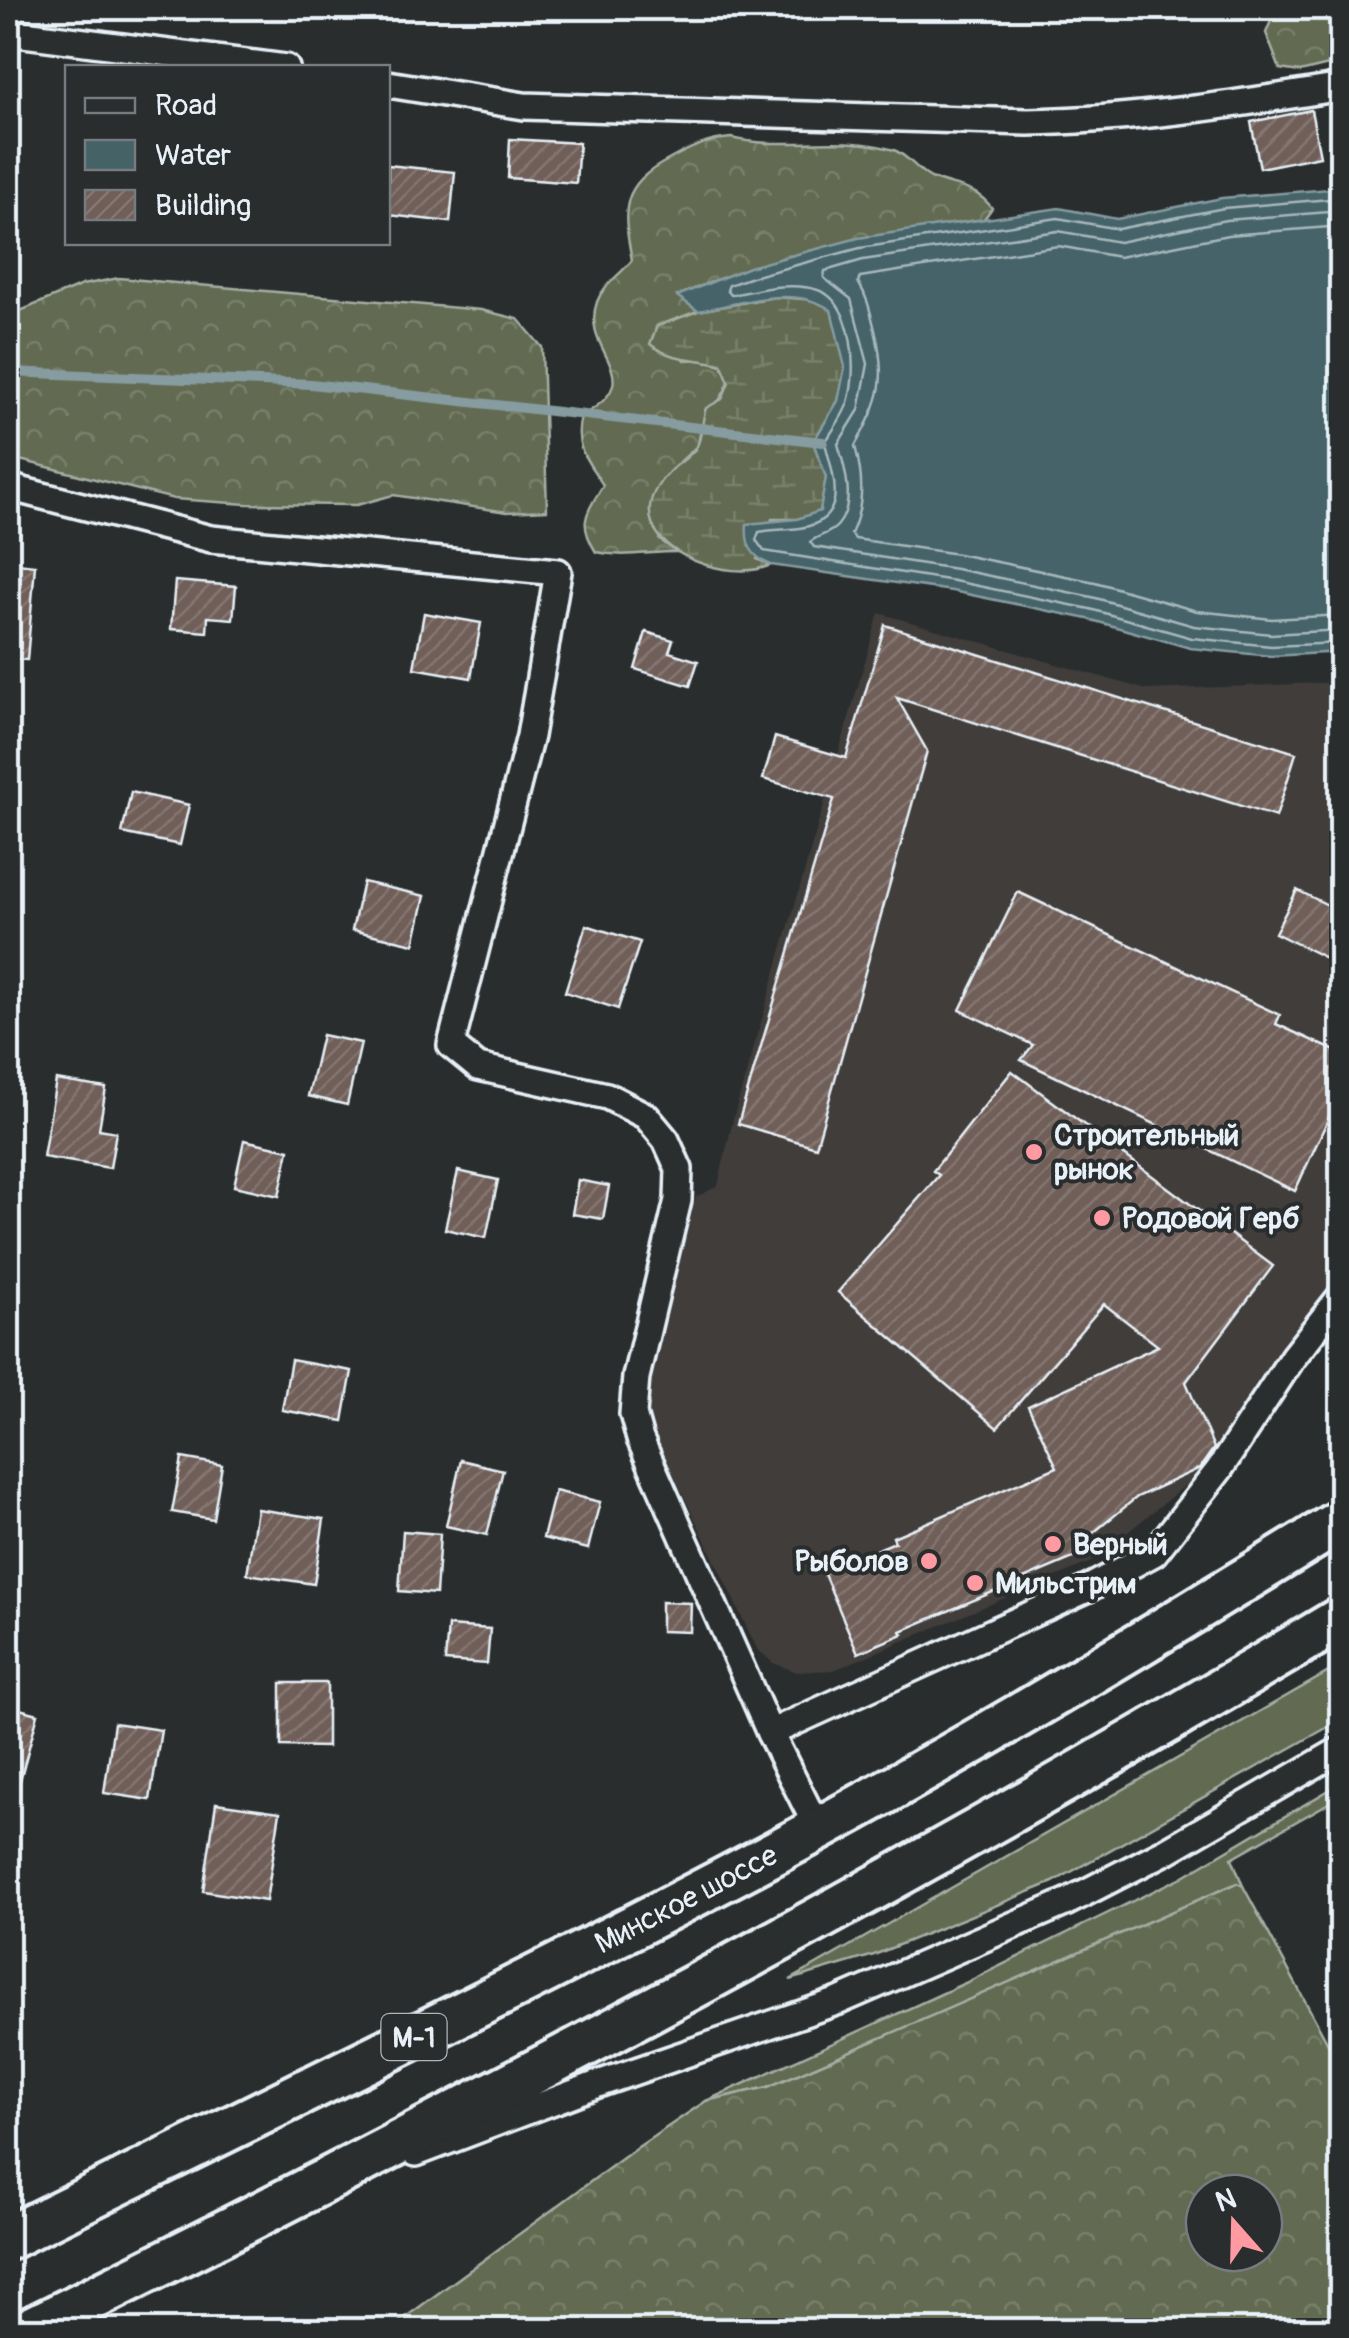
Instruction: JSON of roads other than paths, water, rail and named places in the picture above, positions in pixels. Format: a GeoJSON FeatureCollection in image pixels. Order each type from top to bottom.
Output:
{"type":"FeatureCollection","features":[{"type":"Feature","properties":{"kind":"highway","name":"Минское шоссе"},"geometry":{"type":"LineString","coordinates":[[8,2238],[500,1994],[818,1829],[997,1727],[1342,1520]]}},
{"type":"Feature","properties":{"kind":"highway"},"geometry":{"type":"LineString","coordinates":[[29,2330],[285,2203],[949,1849],[1342,1618]]}},
{"type":"Feature","properties":{"kind":"street"},"geometry":{"type":"LineString","coordinates":[[8,32],[263,65]]}},
{"type":"Feature","properties":{"kind":"street"},"geometry":{"type":"LineString","coordinates":[[390,84],[524,106],[1028,122],[1220,107],[1342,87]]}},
{"type":"Feature","properties":{"kind":"street"},"geometry":{"type":"LineString","coordinates":[[8,487],[211,539],[558,572],[530,736],[451,1044],[478,1067],[607,1096],[646,1116],[666,1140],[680,1169],[678,1200],[636,1377],[633,1414],[640,1439],[770,1733],[818,1829]]}},
{"type":"Feature","properties":{"kind":"street"},"geometry":{"type":"LineString","coordinates":[[770,1733],[1089,1588],[1154,1552],[1220,1470],[1282,1372],[1342,1295]]}},
{"type":"Feature","properties":{"kind":"street"},"geometry":{"type":"LineString","coordinates":[[285,2203],[598,2084],[838,2001],[1067,1902],[1168,1850],[1342,1749]]}},
{"type":"Feature","properties":{"kind":"water"},"geometry":{"type":"Polygon","coordinates":[[[1341,188],[1341,652],[1271,656],[1190,648],[1088,619],[952,591],[771,565],[751,549],[747,524],[797,519],[820,511],[826,477],[813,442],[838,401],[845,367],[831,310],[816,302],[783,297],[698,311],[677,296],[749,267],[858,238],[1059,208],[1117,219],[1222,198],[1341,188]]]}},
{"type":"Feature","properties":{"kind":"waterway"},"geometry":{"type":"LineString","coordinates":[[8,372],[311,384],[823,442]]}},
{"type":"Feature","properties":{"kind":"place","name":"Строительный рынок"},"geometry":{"type":"Point","coordinates":[1034,1152]}},
{"type":"Feature","properties":{"kind":"place","name":"Родовой Герб"},"geometry":{"type":"Point","coordinates":[1102,1218]}},
{"type":"Feature","properties":{"kind":"place","name":"Верный"},"geometry":{"type":"Point","coordinates":[1053,1544]}},
{"type":"Feature","properties":{"kind":"place","name":"Рыболов"},"geometry":{"type":"Point","coordinates":[929,1561]}},
{"type":"Feature","properties":{"kind":"place","name":"Мильстрим"},"geometry":{"type":"Point","coordinates":[975,1583]}}]}
